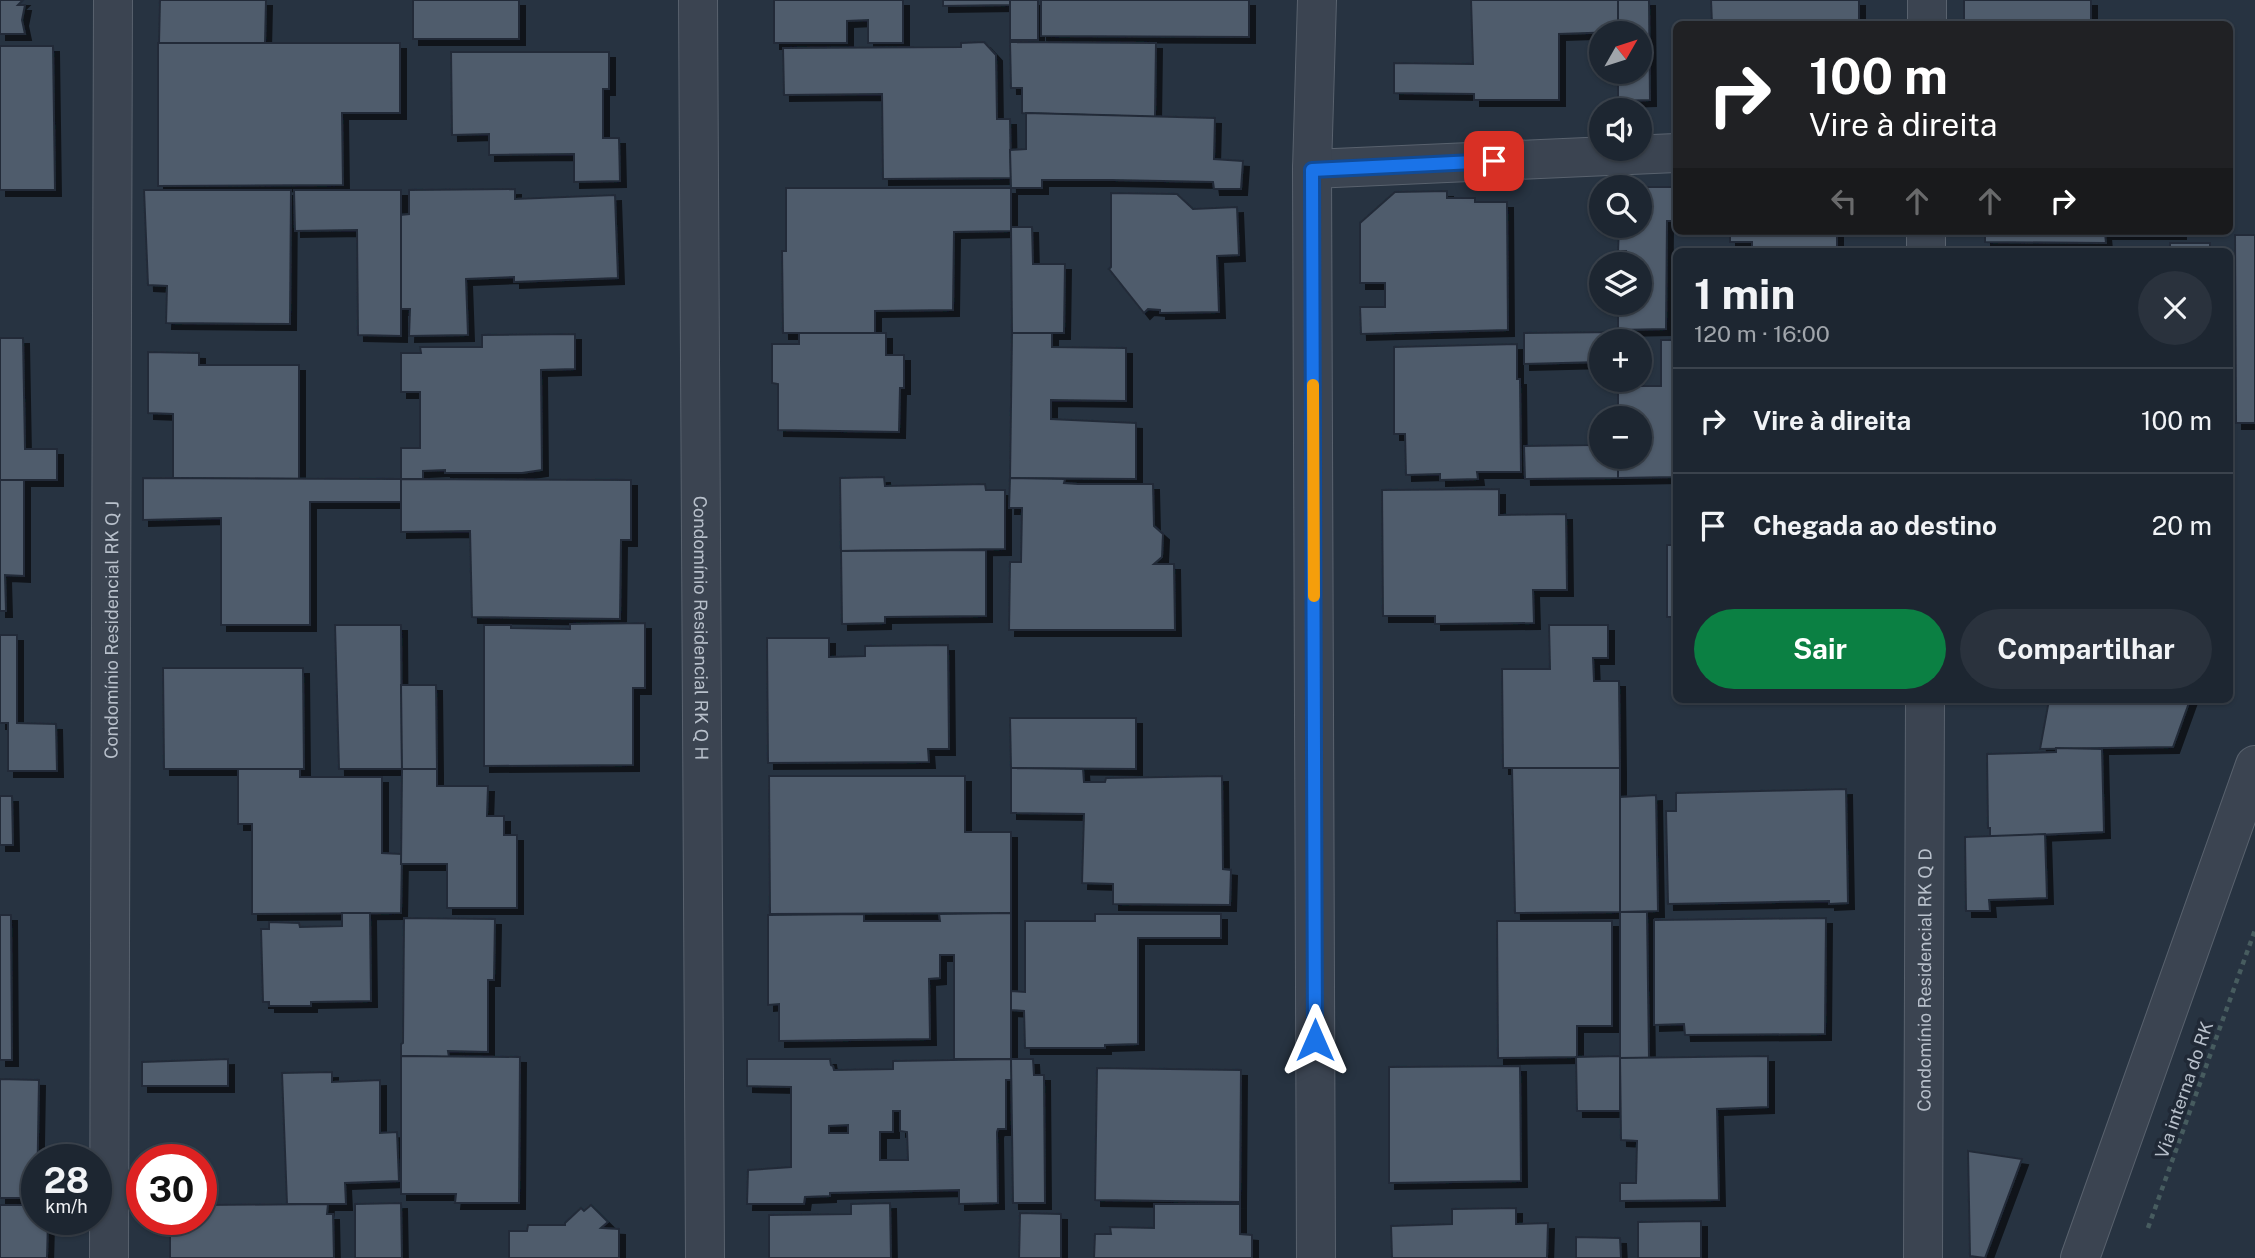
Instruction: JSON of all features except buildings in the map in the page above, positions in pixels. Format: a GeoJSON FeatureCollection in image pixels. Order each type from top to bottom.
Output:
{"type":"FeatureCollection","features":[{"type":"Feature","properties":{"kind":"street","name":"Condomínio Residencial RK Q J"},"geometry":{"type":"LineString","coordinates":[[109,1258],[113,0]]}},
{"type":"Feature","properties":{"kind":"street","name":"Condomínio Residencial RK Q H"},"geometry":{"type":"LineString","coordinates":[[698,0],[705,1258]]}},
{"type":"Feature","properties":{"kind":"street"},"geometry":{"type":"LineString","coordinates":[[1316,1258],[1312,170],[1317,0]]}},
{"type":"Feature","properties":{"kind":"street"},"geometry":{"type":"LineString","coordinates":[[1927,0],[1927,21]]}},
{"type":"Feature","properties":{"kind":"street"},"geometry":{"type":"LineString","coordinates":[[1312,170],[1673,153]]}},
{"type":"Feature","properties":{"kind":"street","name":"Condomínio Residencial RK Q D"},"geometry":{"type":"LineString","coordinates":[[1923,1258],[1925,703]]}},
{"type":"Feature","properties":{"kind":"street"},"geometry":{"type":"LineString","coordinates":[[2080,1258],[2255,765]]}},
{"type":"Feature","properties":{"kind":"path","name":"Via interna do RK"},"geometry":{"type":"LineString","coordinates":[[2146,1233],[2255,930]]}},
{"type":"Feature","properties":{"kind":"slow traffic"},"geometry":{"type":"LineString","coordinates":[[1313,385],[1314,596]]}},
{"type":"Feature","properties":{"kind":"route"},"geometry":{"type":"LineString","coordinates":[[1315,1040],[1312,170],[1494,161]]}}]}
